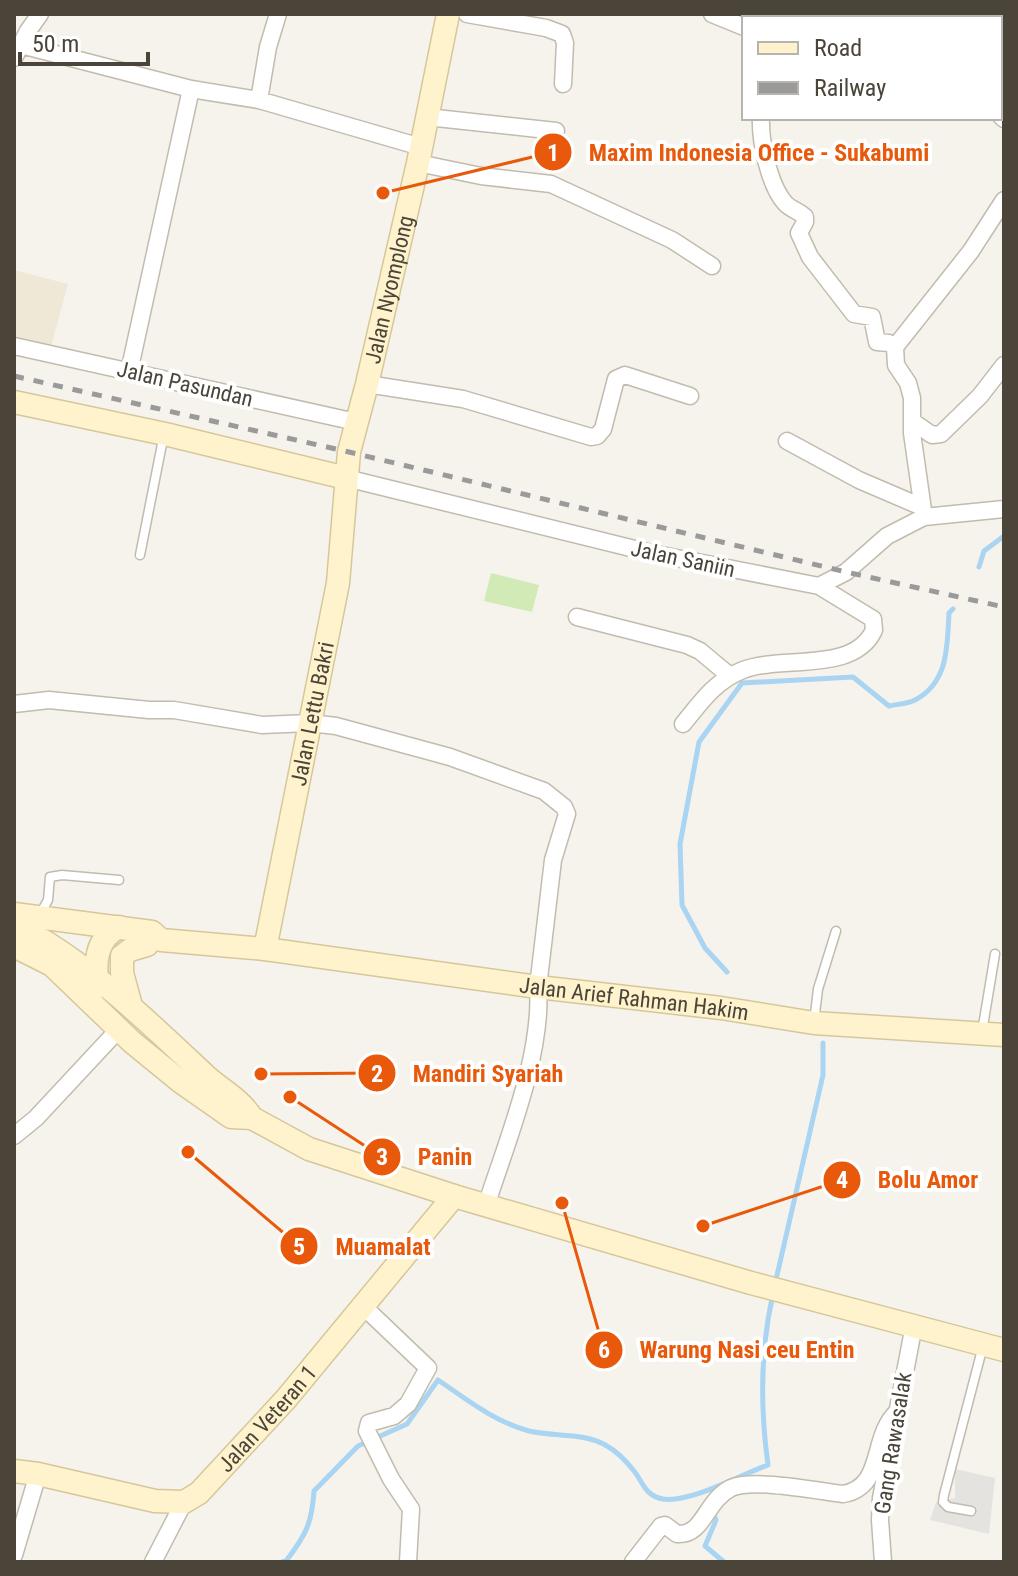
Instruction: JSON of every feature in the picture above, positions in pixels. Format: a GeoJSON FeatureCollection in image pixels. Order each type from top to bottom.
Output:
{"type":"FeatureCollection","features":[{"type":"Feature","properties":{"kind":"main road","name":"Jalan Nyomplong"},"geometry":{"type":"LineString","coordinates":[[356,422],[419,155],[448,14]]}},
{"type":"Feature","properties":{"kind":"main road"},"geometry":{"type":"LineString","coordinates":[[14,402],[165,434],[346,478]]}},
{"type":"Feature","properties":{"kind":"main road","name":"Jalan Lettu Bakri"},"geometry":{"type":"LineString","coordinates":[[265,949],[338,583],[346,478],[356,422]]}},
{"type":"Feature","properties":{"kind":"main road"},"geometry":{"type":"LineString","coordinates":[[14,914],[131,1006],[214,1083],[244,1105],[252,1118]]}},
{"type":"Feature","properties":{"kind":"main road"},"geometry":{"type":"LineString","coordinates":[[31,925],[52,965],[181,1082],[231,1117],[252,1118],[309,1149],[486,1206],[790,1294],[993,1348]]}},
{"type":"Feature","properties":{"kind":"main road","name":"Jalan Arief Rahman Hakim"},"geometry":{"type":"LineString","coordinates":[[31,925],[111,933],[154,942],[265,949],[538,987],[721,1008],[814,1023],[993,1034]]}},
{"type":"Feature","properties":{"kind":"main road"},"geometry":{"type":"LineString","coordinates":[[111,933],[97,961],[96,978],[99,1001],[112,1022]]}},
{"type":"Feature","properties":{"kind":"main road"},"geometry":{"type":"LineString","coordinates":[[131,1006],[122,973],[122,956],[154,942]]}},
{"type":"Feature","properties":{"kind":"main road","name":"Jalan Veteran 1"},"geometry":{"type":"LineString","coordinates":[[184,1502],[199,1493],[286,1399],[454,1196]]}},
{"type":"Feature","properties":{"kind":"main road"},"geometry":{"type":"LineString","coordinates":[[14,1471],[155,1501],[184,1502]]}},
{"type":"Feature","properties":{"kind":"street"},"geometry":{"type":"LineString","coordinates":[[40,14],[17,52],[191,89],[259,100],[481,176],[551,184],[672,240],[712,266]]}},
{"type":"Feature","properties":{"kind":"street"},"geometry":{"type":"LineString","coordinates":[[259,100],[268,47],[278,14]]}},
{"type":"Feature","properties":{"kind":"street"},"geometry":{"type":"LineString","coordinates":[[467,14],[546,28],[562,34],[565,55],[563,84]]}},
{"type":"Feature","properties":{"kind":"street"},"geometry":{"type":"LineString","coordinates":[[712,14],[742,26]]}},
{"type":"Feature","properties":{"kind":"street"},"geometry":{"type":"LineString","coordinates":[[129,372],[191,89]]}},
{"type":"Feature","properties":{"kind":"street"},"geometry":{"type":"LineString","coordinates":[[427,117],[556,131]]}},
{"type":"Feature","properties":{"kind":"street"},"geometry":{"type":"LineString","coordinates":[[761,120],[763,146],[776,190],[786,205],[805,217],[799,233],[804,247],[854,314],[872,317],[877,342],[895,347]]}},
{"type":"Feature","properties":{"kind":"street"},"geometry":{"type":"LineString","coordinates":[[923,512],[910,390],[896,365],[895,347],[971,251],[1004,200]]}},
{"type":"Feature","properties":{"kind":"street","name":"Jalan Pasundan"},"geometry":{"type":"LineString","coordinates":[[14,346],[356,422]]}},
{"type":"Feature","properties":{"kind":"street"},"geometry":{"type":"LineString","coordinates":[[912,421],[932,435],[941,434],[980,396],[1004,365]]}},
{"type":"Feature","properties":{"kind":"street"},"geometry":{"type":"LineString","coordinates":[[367,384],[463,399],[591,437],[597,436],[603,429],[619,375],[690,396]]}},
{"type":"Feature","properties":{"kind":"street"},"geometry":{"type":"LineString","coordinates":[[787,441],[923,512],[1004,509]]}},
{"type":"Feature","properties":{"kind":"street","name":"Jalan Saniin"},"geometry":{"type":"LineString","coordinates":[[346,478],[651,553],[819,586]]}},
{"type":"Feature","properties":{"kind":"street"},"geometry":{"type":"LineString","coordinates":[[819,586],[846,572],[887,536],[923,512]]}},
{"type":"Feature","properties":{"kind":"street"},"geometry":{"type":"LineString","coordinates":[[683,724],[709,691],[730,676],[758,666],[849,655],[863,647],[874,630],[873,619],[819,586]]}},
{"type":"Feature","properties":{"kind":"street"},"geometry":{"type":"LineString","coordinates":[[577,617],[687,645],[700,651],[730,676]]}},
{"type":"Feature","properties":{"kind":"street"},"geometry":{"type":"LineString","coordinates":[[14,704],[49,700],[174,710],[262,725],[310,723],[336,726],[450,757],[544,791],[564,807],[567,814],[553,860],[538,987],[539,1004],[525,1087],[486,1206]]}},
{"type":"Feature","properties":{"kind":"street"},"geometry":{"type":"LineString","coordinates":[[14,1136],[36,1118],[112,1022]]}},
{"type":"Feature","properties":{"kind":"street"},"geometry":{"type":"LineString","coordinates":[[364,1307],[428,1368],[408,1404],[394,1416],[369,1423],[367,1431],[391,1479],[411,1509],[408,1562]]}},
{"type":"Feature","properties":{"kind":"street","name":"Gang Rawasalak"},"geometry":{"type":"LineString","coordinates":[[883,1562],[881,1498],[914,1325]]}},
{"type":"Feature","properties":{"kind":"street"},"geometry":{"type":"LineString","coordinates":[[633,1562],[661,1526],[665,1525],[677,1534],[690,1532],[701,1523],[711,1503],[734,1487],[774,1485],[843,1494],[852,1492],[871,1477],[886,1422],[897,1412]]}},
{"type":"Feature","properties":{"kind":"street"},"geometry":{"type":"LineString","coordinates":[[14,1555],[38,1474]]}},
{"type":"Feature","properties":{"kind":"street"},"geometry":{"type":"LineString","coordinates":[[153,1562],[184,1502]]}},
{"type":"Feature","properties":{"kind":"lane"},"geometry":{"type":"LineString","coordinates":[[140,555],[165,434]]}},
{"type":"Feature","properties":{"kind":"lane"},"geometry":{"type":"LineString","coordinates":[[31,925],[50,877],[119,880]]}},
{"type":"Feature","properties":{"kind":"lane"},"geometry":{"type":"LineString","coordinates":[[814,1023],[818,989],[836,931]]}},
{"type":"Feature","properties":{"kind":"lane"},"geometry":{"type":"LineString","coordinates":[[993,1034],[995,954]]}},
{"type":"Feature","properties":{"kind":"lane"},"geometry":{"type":"LineString","coordinates":[[971,1511],[948,1507],[943,1502],[993,1348]]}},
{"type":"Feature","properties":{"kind":"shaded area"},"geometry":{"type":"Polygon","coordinates":[[[14,270],[68,284],[50,350],[14,340],[14,270]]]}},
{"type":"Feature","properties":{"kind":"shaded area"},"geometry":{"type":"Polygon","coordinates":[[[955,1469],[995,1478],[989,1534],[930,1520],[936,1502],[955,1498],[955,1469]]]}},
{"type":"Feature","properties":{"kind":"green space"},"geometry":{"type":"Polygon","coordinates":[[[491,573],[539,585],[532,612],[484,601],[491,573]]]}},
{"type":"Feature","properties":{"kind":"waterway"},"geometry":{"type":"LineString","coordinates":[[979,567],[984,551],[1004,536]]}},
{"type":"Feature","properties":{"kind":"waterway"},"geometry":{"type":"LineString","coordinates":[[727,972],[705,948],[682,905],[680,844],[699,742],[742,683],[853,677],[889,706],[915,700],[926,692],[940,673],[946,650],[949,613],[953,609]]}},
{"type":"Feature","properties":{"kind":"waterway"},"geometry":{"type":"LineString","coordinates":[[775,1284],[823,1075],[823,1043]]}},
{"type":"Feature","properties":{"kind":"waterway"},"geometry":{"type":"LineString","coordinates":[[282,1562],[293,1552],[307,1528],[314,1491],[358,1446],[407,1424],[438,1380],[481,1409],[516,1427],[589,1439],[607,1446],[628,1464],[648,1492],[663,1499],[701,1493],[768,1465],[763,1379],[773,1294]]}},
{"type":"Feature","properties":{"kind":"waterway"},"geometry":{"type":"LineString","coordinates":[[712,1511],[716,1520],[705,1546],[724,1562]]}},
{"type":"Feature","properties":{"kind":"railway"},"geometry":{"type":"LineString","coordinates":[[14,376],[1004,607]]}},
{"type":"Feature","properties":{"kind":"place","name":"Maxim Indonesia Office - Sukabumi"},"geometry":{"type":"Point","coordinates":[383,193]}},
{"type":"Feature","properties":{"kind":"place","name":"Mandiri Syariah"},"geometry":{"type":"Point","coordinates":[261,1074]}},
{"type":"Feature","properties":{"kind":"place","name":"Panin"},"geometry":{"type":"Point","coordinates":[290,1097]}},
{"type":"Feature","properties":{"kind":"place","name":"Muamalat"},"geometry":{"type":"Point","coordinates":[188,1152]}},
{"type":"Feature","properties":{"kind":"place","name":"Warung Nasi ceu Entin"},"geometry":{"type":"Point","coordinates":[562,1203]}},
{"type":"Feature","properties":{"kind":"place","name":"Bolu Amor"},"geometry":{"type":"Point","coordinates":[703,1226]}}]}
